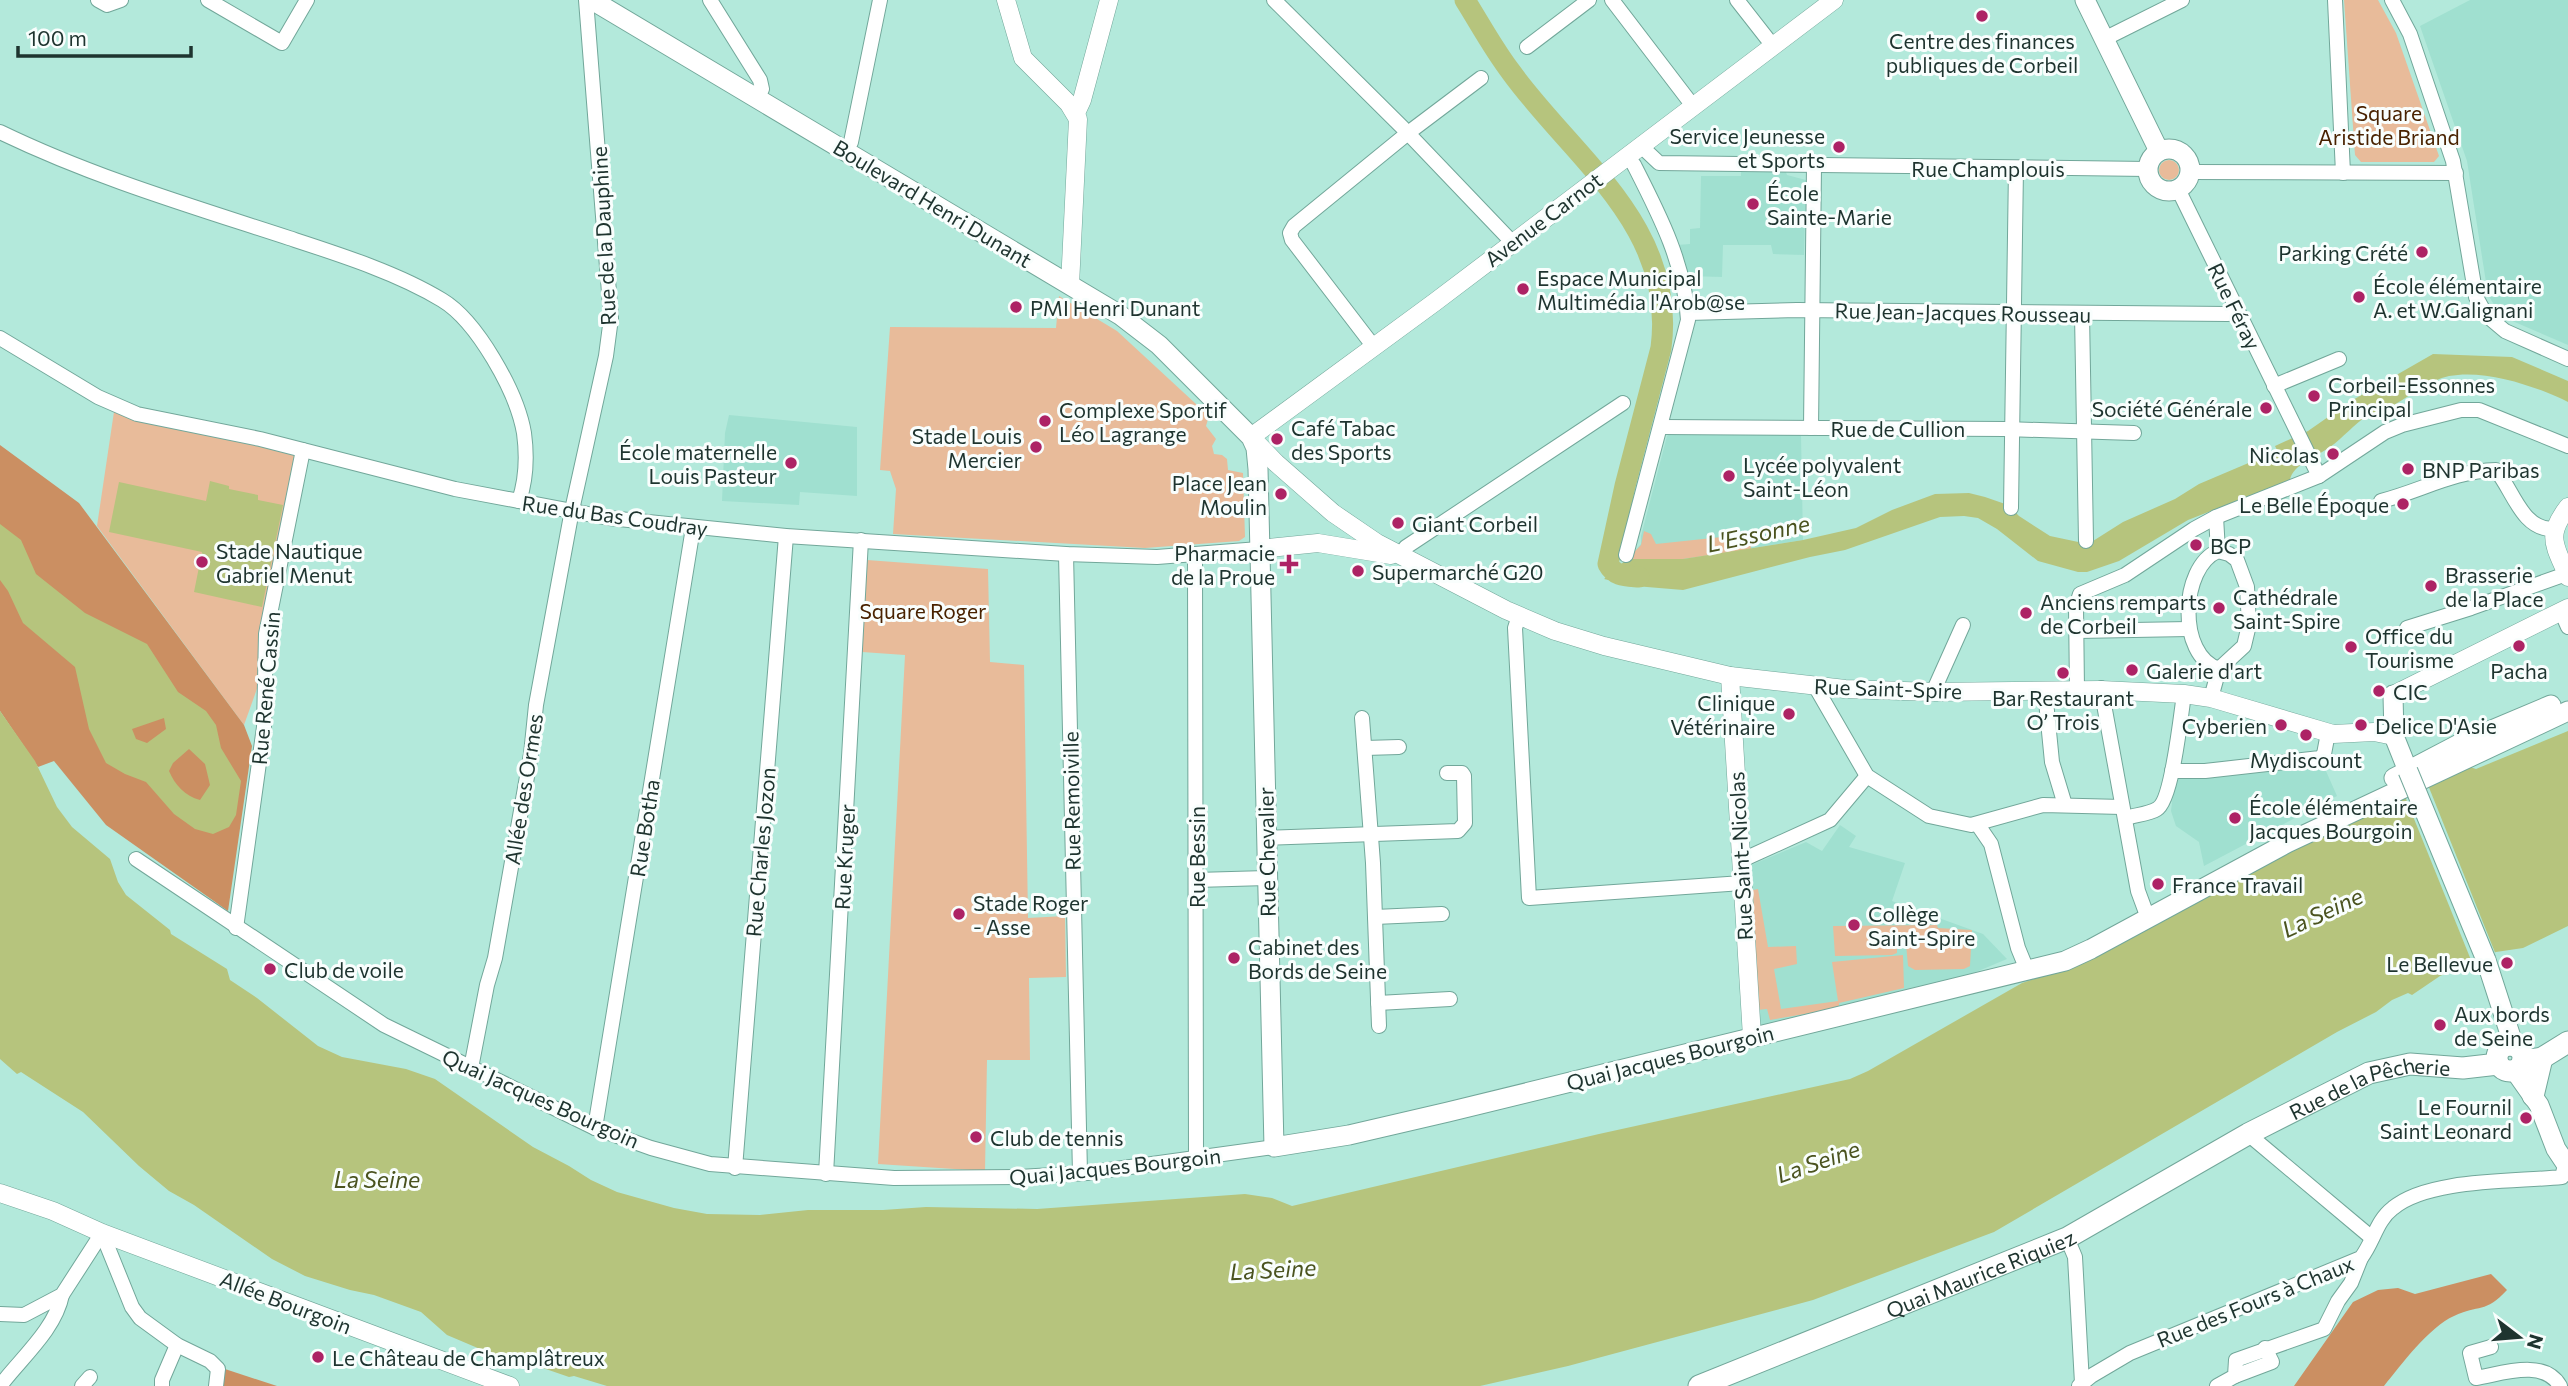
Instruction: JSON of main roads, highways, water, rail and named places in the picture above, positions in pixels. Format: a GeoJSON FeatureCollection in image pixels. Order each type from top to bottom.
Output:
{"type":"FeatureCollection","features":[{"type":"Feature","properties":{"kind":"main road","name":"Boulevard Henri Dunant"},"geometry":{"type":"LineString","coordinates":[[592,0],[1140,329],[1200,384],[1251,437]]}},
{"type":"Feature","properties":{"kind":"main road"},"geometry":{"type":"LineString","coordinates":[[2085,0],[2159,151]]}},
{"type":"Feature","properties":{"kind":"main road"},"geometry":{"type":"LineString","coordinates":[[2172,149],[2184,154],[2190,166],[2186,182],[2178,189],[2160,189],[2151,181],[2148,169],[2151,159],[2159,151],[2172,149]]}},
{"type":"Feature","properties":{"kind":"main road","name":"Rue Chevalier"},"geometry":{"type":"LineString","coordinates":[[1251,437],[1267,462],[1259,553],[1274,1146]]}},
{"type":"Feature","properties":{"kind":"main road"},"geometry":{"type":"LineString","coordinates":[[2393,695],[2394,736],[2486,960],[2518,1060],[2566,1174]]}},
{"type":"Feature","properties":{"kind":"main road"},"geometry":{"type":"LineString","coordinates":[[2411,777],[2461,743],[2568,698]]}},
{"type":"Feature","properties":{"kind":"main road"},"geometry":{"type":"LineString","coordinates":[[2411,777],[2568,711]]}},
{"type":"Feature","properties":{"kind":"main road","name":"Quai Jacques Bourgoin"},"geometry":{"type":"LineString","coordinates":[[2026,970],[2411,777]]}},
{"type":"Feature","properties":{"kind":"main road","name":"Quai Jacques Bourgoin"},"geometry":{"type":"LineString","coordinates":[[1274,1146],[1349,1135],[2065,961],[2411,777]]}},
{"type":"Feature","properties":{"kind":"main road"},"geometry":{"type":"LineString","coordinates":[[2518,1060],[2568,1042]]}},
{"type":"Feature","properties":{"kind":"main road"},"geometry":{"type":"LineString","coordinates":[[2518,1060],[2533,1096]]}},
{"type":"Feature","properties":{"kind":"main road","name":"Rue de la Pêcherie"},"geometry":{"type":"LineString","coordinates":[[2248,1134],[2345,1083],[2383,1068],[2417,1063],[2463,1068],[2518,1060]]}},
{"type":"Feature","properties":{"kind":"main road","name":"Quai Maurice Riquiez"},"geometry":{"type":"LineString","coordinates":[[1699,1386],[2067,1238],[2248,1134]]}},
{"type":"Feature","properties":{"kind":"water"},"geometry":{"type":"Polygon","coordinates":[[[2433,354],[2512,357],[2568,381],[2568,402],[2510,380],[2463,374],[2442,378],[2392,406],[2367,416],[2330,447],[2296,469],[2290,480],[2188,520],[2119,561],[2087,572],[2038,561],[1997,529],[1978,518],[1964,516],[1940,517],[1845,550],[1683,590],[1635,586],[1604,579],[1627,559],[1683,559],[1803,540],[1856,528],[1892,510],[1935,494],[1969,493],[1985,497],[2008,505],[2019,516],[2050,536],[2083,543],[2093,541],[2123,522],[2175,499],[2199,484],[2272,453],[2277,450],[2275,446],[2308,431],[2351,401],[2433,354]]]}},
{"type":"Feature","properties":{"kind":"water"},"geometry":{"type":"Polygon","coordinates":[[[210,481],[229,486],[229,489],[258,495],[258,500],[283,505],[262,607],[194,592],[202,552],[109,532],[119,482],[206,501],[210,481]]]}},
{"type":"Feature","properties":{"kind":"water"},"geometry":{"type":"Polygon","coordinates":[[[0,524],[21,540],[36,574],[85,613],[147,644],[178,692],[206,711],[216,725],[221,748],[241,781],[236,815],[229,827],[213,834],[195,829],[174,814],[146,782],[106,763],[89,729],[75,667],[23,623],[0,580],[0,524]],[[164,718],[132,729],[136,739],[147,743],[166,729],[164,718]],[[189,749],[173,763],[169,771],[181,789],[200,800],[210,785],[205,764],[189,749]]]}},
{"type":"Feature","properties":{"kind":"water","name":"La Seine"},"geometry":{"type":"Polygon","coordinates":[[[0,711],[35,761],[57,807],[72,827],[110,859],[126,895],[170,930],[171,934],[227,969],[230,980],[318,1046],[342,1057],[406,1069],[435,1079],[533,1147],[591,1180],[617,1192],[707,1214],[760,1215],[808,1210],[926,1207],[1037,1209],[1245,1194],[1272,1198],[1292,1206],[1850,1079],[2022,983],[2043,976],[2290,847],[2464,765],[2476,769],[2568,731],[2568,926],[2523,948],[2496,952],[2440,976],[2412,995],[2408,993],[2392,1000],[2376,1012],[2337,1032],[1994,1232],[1813,1300],[1568,1366],[1480,1386],[607,1386],[506,1360],[447,1335],[421,1312],[374,1295],[305,1276],[272,1259],[169,1191],[83,1112],[21,1072],[17,1074],[0,1059],[0,711]]]}},
{"type":"Feature","properties":{"kind":"waterway","name":"L'Essonne"},"geometry":{"type":"LineString","coordinates":[[1465,0],[1511,72],[1616,197],[1637,230],[1653,266],[1662,305],[1661,348],[1608,564],[1617,574],[1639,577]]}},
{"type":"Feature","properties":{"kind":"place","name":"Centre des finances publiques de Corbeil"},"geometry":{"type":"Point","coordinates":[1982,16]}},
{"type":"Feature","properties":{"kind":"place","name":"Service Jeunesse et Sports"},"geometry":{"type":"Point","coordinates":[1839,147]}},
{"type":"Feature","properties":{"kind":"place","name":"École Sainte-Marie"},"geometry":{"type":"Point","coordinates":[1753,204]}},
{"type":"Feature","properties":{"kind":"place","name":"Parking Crété"},"geometry":{"type":"Point","coordinates":[2422,252]}},
{"type":"Feature","properties":{"kind":"place","name":"Espace Municipal Multimédia l'Arob@se"},"geometry":{"type":"Point","coordinates":[1523,289]}},
{"type":"Feature","properties":{"kind":"place","name":"École élémentaire A. et W.Galignani"},"geometry":{"type":"Point","coordinates":[2359,297]}},
{"type":"Feature","properties":{"kind":"place","name":"PMI Henri Dunant"},"geometry":{"type":"Point","coordinates":[1016,307]}},
{"type":"Feature","properties":{"kind":"place","name":"Corbeil-Essonnes Principal"},"geometry":{"type":"Point","coordinates":[2314,396]}},
{"type":"Feature","properties":{"kind":"place","name":"Société Générale"},"geometry":{"type":"Point","coordinates":[2266,408]}},
{"type":"Feature","properties":{"kind":"place","name":"Complexe Sportif Léo Lagrange"},"geometry":{"type":"Point","coordinates":[1045,421]}},
{"type":"Feature","properties":{"kind":"place","name":"Café Tabac des Sports"},"geometry":{"type":"Point","coordinates":[1277,439]}},
{"type":"Feature","properties":{"kind":"place","name":"Stade Louis Mercier"},"geometry":{"type":"Point","coordinates":[1036,447]}},
{"type":"Feature","properties":{"kind":"place","name":"Nicolas"},"geometry":{"type":"Point","coordinates":[2333,454]}},
{"type":"Feature","properties":{"kind":"place","name":"École maternelle Louis Pasteur"},"geometry":{"type":"Point","coordinates":[791,463]}},
{"type":"Feature","properties":{"kind":"place","name":"BNP Paribas"},"geometry":{"type":"Point","coordinates":[2408,469]}},
{"type":"Feature","properties":{"kind":"place","name":"Lycée polyvalent Saint-Léon"},"geometry":{"type":"Point","coordinates":[1729,476]}},
{"type":"Feature","properties":{"kind":"place","name":"Place Jean Moulin"},"geometry":{"type":"Point","coordinates":[1281,494]}},
{"type":"Feature","properties":{"kind":"place","name":"Le Belle Époque"},"geometry":{"type":"Point","coordinates":[2403,504]}},
{"type":"Feature","properties":{"kind":"place","name":"Giant Corbeil"},"geometry":{"type":"Point","coordinates":[1398,523]}},
{"type":"Feature","properties":{"kind":"place","name":"BCP"},"geometry":{"type":"Point","coordinates":[2196,545]}},
{"type":"Feature","properties":{"kind":"place","name":"Stade Nautique Gabriel Menut"},"geometry":{"type":"Point","coordinates":[202,562]}},
{"type":"Feature","properties":{"kind":"place","name":"Pharmacie de la Proue"},"geometry":{"type":"Point","coordinates":[1289,564]}},
{"type":"Feature","properties":{"kind":"place","name":"Supermarché G20"},"geometry":{"type":"Point","coordinates":[1358,571]}},
{"type":"Feature","properties":{"kind":"place","name":"Brasserie de la Place"},"geometry":{"type":"Point","coordinates":[2431,586]}},
{"type":"Feature","properties":{"kind":"place","name":"Cathédrale Saint-Spire"},"geometry":{"type":"Point","coordinates":[2219,608]}},
{"type":"Feature","properties":{"kind":"place","name":"Anciens remparts de Corbeil"},"geometry":{"type":"Point","coordinates":[2026,613]}},
{"type":"Feature","properties":{"kind":"place","name":"Pacha"},"geometry":{"type":"Point","coordinates":[2519,646]}},
{"type":"Feature","properties":{"kind":"place","name":"Office du Tourisme"},"geometry":{"type":"Point","coordinates":[2351,647]}},
{"type":"Feature","properties":{"kind":"place","name":"Galerie d'art"},"geometry":{"type":"Point","coordinates":[2132,670]}},
{"type":"Feature","properties":{"kind":"place","name":"Bar Restaurant O’ Trois"},"geometry":{"type":"Point","coordinates":[2063,673]}},
{"type":"Feature","properties":{"kind":"place","name":"CIC"},"geometry":{"type":"Point","coordinates":[2379,691]}},
{"type":"Feature","properties":{"kind":"place","name":"Clinique Vétérinaire"},"geometry":{"type":"Point","coordinates":[1789,714]}},
{"type":"Feature","properties":{"kind":"place","name":"Cyberien"},"geometry":{"type":"Point","coordinates":[2281,725]}},
{"type":"Feature","properties":{"kind":"place","name":"Delice D'Asie"},"geometry":{"type":"Point","coordinates":[2361,725]}},
{"type":"Feature","properties":{"kind":"place","name":"Mydiscount"},"geometry":{"type":"Point","coordinates":[2306,735]}},
{"type":"Feature","properties":{"kind":"place","name":"École élémentaire Jacques Bourgoin"},"geometry":{"type":"Point","coordinates":[2235,818]}},
{"type":"Feature","properties":{"kind":"place","name":"France Travail"},"geometry":{"type":"Point","coordinates":[2158,884]}},
{"type":"Feature","properties":{"kind":"place","name":"Stade Roger - Asse"},"geometry":{"type":"Point","coordinates":[959,914]}},
{"type":"Feature","properties":{"kind":"place","name":"Collège Saint-Spire"},"geometry":{"type":"Point","coordinates":[1854,925]}},
{"type":"Feature","properties":{"kind":"place","name":"Cabinet des Bords de Seine"},"geometry":{"type":"Point","coordinates":[1234,958]}},
{"type":"Feature","properties":{"kind":"place","name":"Le Bellevue"},"geometry":{"type":"Point","coordinates":[2507,963]}},
{"type":"Feature","properties":{"kind":"place","name":"Club de voile"},"geometry":{"type":"Point","coordinates":[270,969]}},
{"type":"Feature","properties":{"kind":"place","name":"Aux bords de Seine"},"geometry":{"type":"Point","coordinates":[2440,1025]}},
{"type":"Feature","properties":{"kind":"place","name":"Le Fournil Saint Leonard"},"geometry":{"type":"Point","coordinates":[2526,1118]}},
{"type":"Feature","properties":{"kind":"place","name":"Club de tennis"},"geometry":{"type":"Point","coordinates":[976,1137]}},
{"type":"Feature","properties":{"kind":"place","name":"Le Château de Champlâtreux"},"geometry":{"type":"Point","coordinates":[318,1357]}},
{"type":"Feature","properties":{"kind":"park label","name":"Square Aristide Briand"},"geometry":{"type":"Point","coordinates":[2389,124]}},
{"type":"Feature","properties":{"kind":"park label","name":"Square Roger"},"geometry":{"type":"Point","coordinates":[923,610]}}]}
